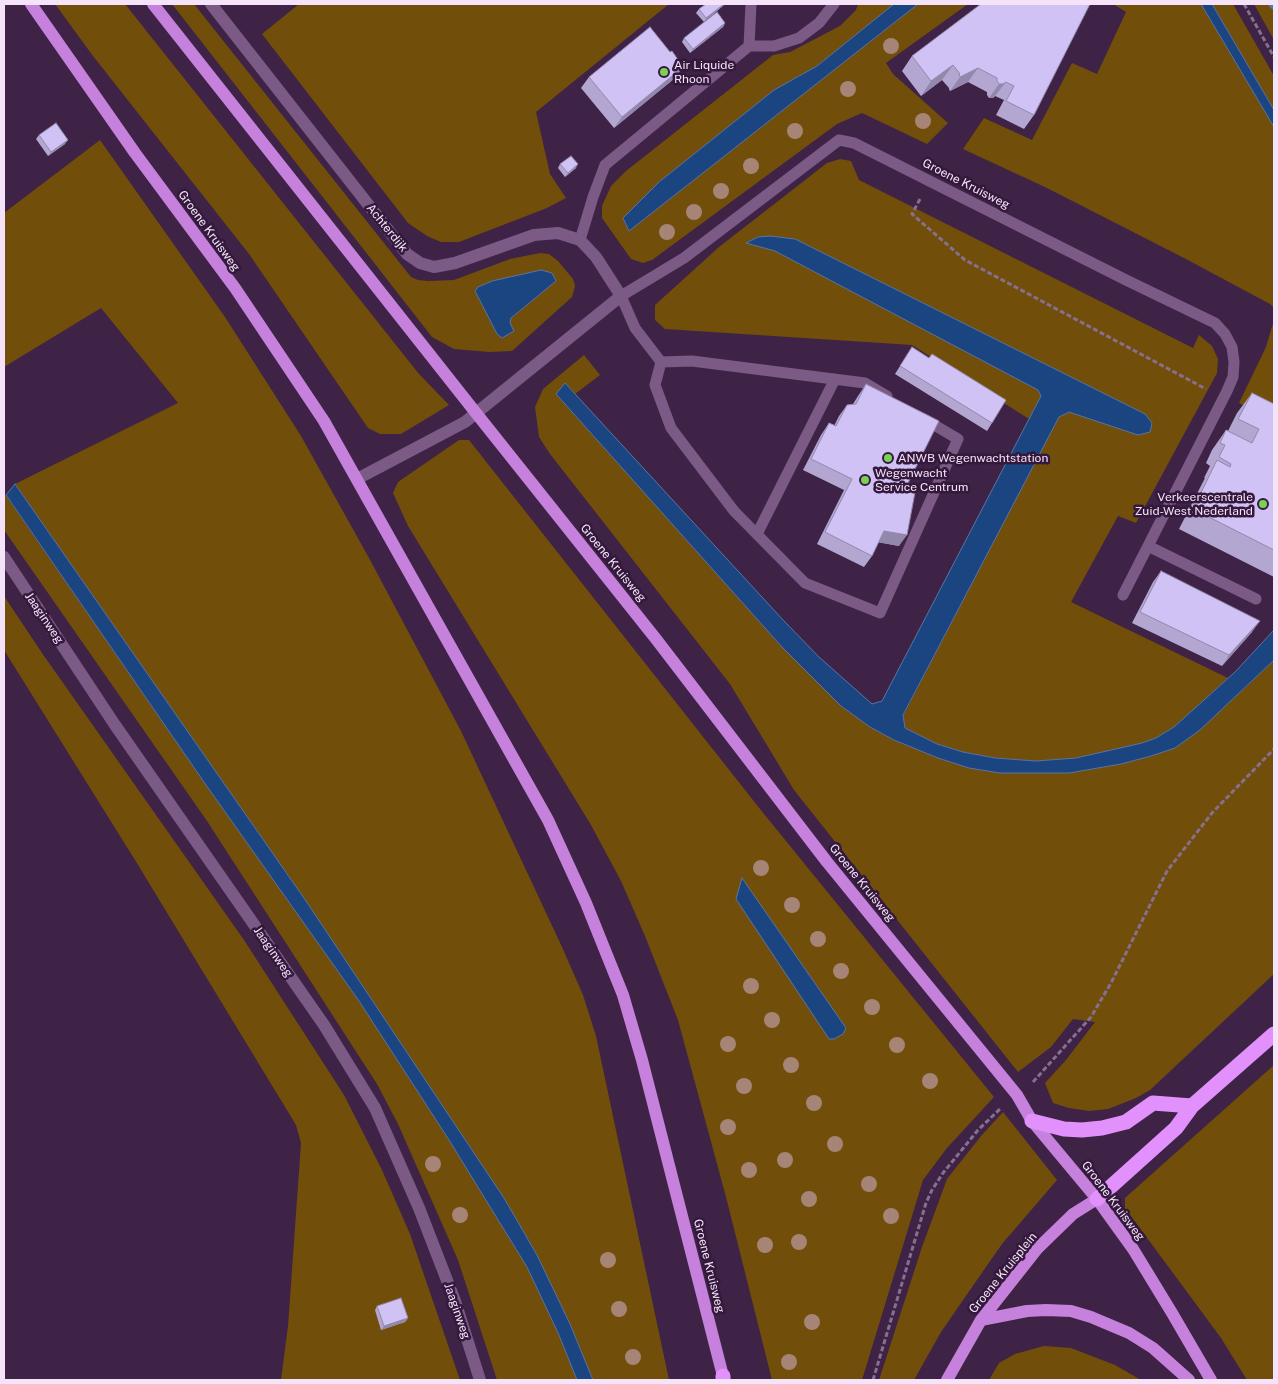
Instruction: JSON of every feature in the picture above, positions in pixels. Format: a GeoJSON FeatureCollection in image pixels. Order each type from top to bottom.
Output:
{"type":"FeatureCollection","features":[{"type":"Feature","properties":{"kind":"highway"},"geometry":{"type":"LineString","coordinates":[[1097,1199],[1176,1128],[1192,1106],[1274,1034]]}},
{"type":"Feature","properties":{"kind":"highway"},"geometry":{"type":"LineString","coordinates":[[1032,1121],[1064,1129],[1082,1130],[1102,1128],[1126,1122],[1153,1103],[1192,1106]]}},
{"type":"Feature","properties":{"kind":"main road","name":"Groene Kruisweg"},"geometry":{"type":"LineString","coordinates":[[31,4],[135,153],[235,288],[324,421],[548,820],[586,903],[626,1005],[642,1060],[723,1379]]}},
{"type":"Feature","properties":{"kind":"main road","name":"Groene Kruisweg"},"geometry":{"type":"LineString","coordinates":[[153,4],[656,639],[828,862],[1017,1096],[1032,1121],[1097,1199],[1138,1257],[1211,1380]]}},
{"type":"Feature","properties":{"kind":"main road","name":"Groene Kruisplein"},"geometry":{"type":"LineString","coordinates":[[947,1380],[981,1320],[1037,1249],[1073,1214],[1097,1199]]}},
{"type":"Feature","properties":{"kind":"main road"},"geometry":{"type":"LineString","coordinates":[[981,1320],[1027,1311],[1046,1310],[1071,1312],[1091,1317],[1121,1329],[1153,1348],[1190,1380]]}},
{"type":"Feature","properties":{"kind":"street","name":"Achterdijk"},"geometry":{"type":"LineString","coordinates":[[211,4],[407,254],[420,264],[434,267],[455,264],[534,235],[558,233],[580,240]]}},
{"type":"Feature","properties":{"kind":"street"},"geometry":{"type":"LineString","coordinates":[[580,240],[596,258],[621,296]]}},
{"type":"Feature","properties":{"kind":"street","name":"Groene Kruisweg"},"geometry":{"type":"LineString","coordinates":[[357,480],[465,422],[621,296]]}},
{"type":"Feature","properties":{"kind":"street","name":"Jaaginweg"},"geometry":{"type":"LineString","coordinates":[[4,557],[115,725],[324,1025],[375,1108],[423,1218],[455,1301],[480,1380]]}},
{"type":"Feature","properties":{"kind":"lane"},"geometry":{"type":"LineString","coordinates":[[748,46],[751,4]]}},
{"type":"Feature","properties":{"kind":"lane"},"geometry":{"type":"LineString","coordinates":[[580,240],[593,196],[605,165],[748,46],[774,46],[799,38],[819,23],[834,4]]}},
{"type":"Feature","properties":{"kind":"lane","name":"Groene Kruisweg"},"geometry":{"type":"LineString","coordinates":[[621,296],[684,258],[839,140],[854,144],[1215,323],[1225,334],[1232,347],[1234,362],[1233,378],[1123,594]]}},
{"type":"Feature","properties":{"kind":"lane"},"geometry":{"type":"LineString","coordinates":[[621,296],[635,328],[660,362],[655,384],[671,428],[734,511],[805,583],[880,613],[958,439],[916,414]]}},
{"type":"Feature","properties":{"kind":"lane"},"geometry":{"type":"LineString","coordinates":[[660,362],[692,361],[866,383],[899,404]]}},
{"type":"Feature","properties":{"kind":"lane"},"geometry":{"type":"LineString","coordinates":[[757,534],[835,379]]}},
{"type":"Feature","properties":{"kind":"lane"},"geometry":{"type":"LineString","coordinates":[[1148,546],[1256,599]]}},
{"type":"Feature","properties":{"kind":"path"},"geometry":{"type":"LineString","coordinates":[[1244,4],[1274,57]]}},
{"type":"Feature","properties":{"kind":"path"},"geometry":{"type":"LineString","coordinates":[[929,181],[912,214],[965,260],[1224,398]]}},
{"type":"Feature","properties":{"kind":"path"},"geometry":{"type":"LineString","coordinates":[[873,1380],[922,1213],[932,1190],[943,1173],[978,1130],[1000,1108],[1037,1079],[1091,1017],[1111,983],[1167,871],[1212,813],[1274,748]]}},
{"type":"Feature","properties":{"kind":"shaded area"},"geometry":{"type":"Polygon","coordinates":[[[55,4],[125,4],[419,374],[449,405],[401,434],[380,434],[368,428],[249,254],[93,56],[55,4]]]}},
{"type":"Feature","properties":{"kind":"shaded area"},"geometry":{"type":"Polygon","coordinates":[[[172,4],[194,4],[411,277],[428,281],[454,280],[510,259],[540,253],[549,254],[558,261],[573,279],[575,286],[572,297],[512,351],[489,352],[454,349],[432,337],[172,4]],[[556,281],[478,287],[475,291],[497,334],[502,338],[511,318],[556,281]]]}},
{"type":"Feature","properties":{"kind":"shaded area"},"geometry":{"type":"Polygon","coordinates":[[[299,4],[669,4],[536,112],[550,174],[566,198],[547,208],[459,242],[441,242],[427,236],[408,223],[262,34],[299,4]]]}},
{"type":"Feature","properties":{"kind":"shaded area"},"geometry":{"type":"Polygon","coordinates":[[[858,4],[894,4],[817,66],[774,90],[659,182],[623,218],[629,231],[918,4],[968,4],[886,63],[893,74],[948,123],[927,144],[862,113],[837,124],[652,260],[643,263],[631,259],[602,218],[602,206],[611,186],[626,171],[773,55],[790,52],[840,26],[856,10],[858,4]]]}},
{"type":"Feature","properties":{"kind":"shaded area"},"geometry":{"type":"Polygon","coordinates":[[[1113,4],[1201,4],[1274,127],[1274,308],[1270,304],[1184,258],[1047,188],[963,149],[984,118],[1032,140],[1072,63],[1097,74],[1126,12],[1113,4]]]}},
{"type":"Feature","properties":{"kind":"shaded area"},"geometry":{"type":"Polygon","coordinates":[[[1212,4],[1233,4],[1274,76],[1274,110],[1212,4]]]}},
{"type":"Feature","properties":{"kind":"shaded area"},"geometry":{"type":"Polygon","coordinates":[[[1254,4],[1274,4],[1274,40],[1254,4]]]}},
{"type":"Feature","properties":{"kind":"shaded area"},"geometry":{"type":"Polygon","coordinates":[[[100,140],[225,317],[301,436],[369,558],[461,731],[562,947],[583,995],[596,1036],[669,1380],[593,1380],[570,1324],[537,1255],[504,1198],[306,901],[15,484],[178,403],[101,308],[4,367],[4,213],[100,140]]]}},
{"type":"Feature","properties":{"kind":"shaded area"},"geometry":{"type":"Polygon","coordinates":[[[840,159],[851,161],[859,180],[1193,348],[1199,335],[1212,346],[1218,359],[1217,373],[1136,523],[1118,516],[1071,602],[1228,678],[1174,727],[1156,738],[1076,758],[1036,761],[995,758],[963,752],[937,744],[905,728],[903,716],[1059,416],[1069,412],[1138,435],[1152,423],[1145,414],[795,239],[770,236],[758,237],[746,243],[775,251],[1038,390],[1041,396],[1029,419],[912,345],[665,329],[655,320],[655,305],[719,247],[827,163],[840,159]]]}},
{"type":"Feature","properties":{"kind":"shaded area"},"geometry":{"type":"Polygon","coordinates":[[[1274,320],[1274,422],[1239,403],[1266,347],[1274,320]]]}},
{"type":"Feature","properties":{"kind":"shaded area"},"geometry":{"type":"Polygon","coordinates":[[[584,355],[600,375],[575,394],[565,383],[556,394],[782,647],[841,706],[870,727],[894,740],[969,768],[1000,773],[1069,773],[1121,764],[1175,748],[1246,687],[1274,660],[1274,974],[1150,1090],[1136,1098],[1108,1109],[1089,1111],[1053,1103],[1045,1083],[1066,1060],[1095,1022],[1073,1019],[1051,1047],[1018,1072],[794,790],[730,684],[550,454],[539,437],[535,407],[543,389],[584,355]]]}},
{"type":"Feature","properties":{"kind":"shaded area"},"geometry":{"type":"Polygon","coordinates":[[[459,440],[469,440],[760,809],[994,1097],[947,1148],[923,1180],[862,1380],[772,1380],[726,1197],[678,1020],[645,936],[621,881],[591,825],[408,526],[393,493],[398,482],[459,440]]]}},
{"type":"Feature","properties":{"kind":"shaded area"},"geometry":{"type":"Polygon","coordinates":[[[4,493],[206,785],[359,1001],[449,1140],[527,1267],[559,1335],[577,1380],[497,1380],[458,1260],[398,1124],[377,1084],[207,821],[4,530],[4,493]]]}},
{"type":"Feature","properties":{"kind":"shaded area"},"geometry":{"type":"Polygon","coordinates":[[[4,596],[244,940],[344,1095],[382,1170],[410,1234],[460,1380],[281,1380],[288,1326],[301,1143],[296,1125],[135,860],[4,650],[4,596]]]}},
{"type":"Feature","properties":{"kind":"shaded area"},"geometry":{"type":"Polygon","coordinates":[[[1274,1065],[1274,1380],[1247,1380],[1221,1338],[1125,1208],[1125,1198],[1274,1065]]]}},
{"type":"Feature","properties":{"kind":"shaded area"},"geometry":{"type":"Polygon","coordinates":[[[1003,1112],[1057,1180],[1002,1244],[941,1332],[914,1380],[879,1380],[922,1247],[947,1179],[1003,1112]]]}},
{"type":"Feature","properties":{"kind":"shaded area"},"geometry":{"type":"Polygon","coordinates":[[[1044,1346],[1071,1348],[1115,1365],[1141,1380],[989,1380],[999,1363],[1015,1354],[1044,1346]]]}},
{"type":"Feature","properties":{"kind":"water"},"geometry":{"type":"Polygon","coordinates":[[[894,4],[918,4],[629,231],[623,218],[659,182],[774,90],[817,66],[894,4]]]}},
{"type":"Feature","properties":{"kind":"water"},"geometry":{"type":"Polygon","coordinates":[[[1201,4],[1212,4],[1274,110],[1274,127],[1201,4]]]}},
{"type":"Feature","properties":{"kind":"water"},"geometry":{"type":"Polygon","coordinates":[[[770,236],[795,239],[1145,414],[1152,423],[1150,432],[1138,435],[1069,412],[1059,417],[903,715],[905,728],[937,744],[963,752],[995,758],[1036,761],[1076,758],[1142,743],[1156,738],[1174,727],[1235,672],[1274,630],[1274,660],[1200,730],[1175,748],[1121,764],[1069,773],[1000,773],[969,768],[894,740],[870,727],[841,706],[782,647],[556,394],[565,383],[784,621],[819,657],[872,704],[882,701],[1041,396],[1038,390],[775,251],[746,243],[758,237],[770,236]]]}},
{"type":"Feature","properties":{"kind":"water"},"geometry":{"type":"Polygon","coordinates":[[[541,270],[552,273],[556,281],[511,318],[510,323],[514,331],[502,338],[497,334],[475,291],[478,287],[492,281],[541,270]]]}},
{"type":"Feature","properties":{"kind":"water"},"geometry":{"type":"Polygon","coordinates":[[[15,484],[306,901],[504,1198],[537,1255],[570,1324],[593,1380],[577,1380],[559,1335],[527,1267],[449,1140],[359,1001],[206,785],[6,495],[15,484]]]}},
{"type":"Feature","properties":{"kind":"water"},"geometry":{"type":"Polygon","coordinates":[[[742,878],[846,1028],[843,1034],[834,1039],[829,1039],[736,899],[742,878]]]}},
{"type":"Feature","properties":{"kind":"building"},"geometry":{"type":"Polygon","coordinates":[[[706,4],[724,4],[706,18],[699,9],[706,4]]]}},
{"type":"Feature","properties":{"kind":"building"},"geometry":{"type":"Polygon","coordinates":[[[981,4],[1090,4],[1034,115],[1006,101],[1014,86],[1006,82],[999,84],[997,78],[978,68],[960,77],[960,74],[953,65],[931,81],[912,56],[981,4]]]}},
{"type":"Feature","properties":{"kind":"building"},"geometry":{"type":"Polygon","coordinates":[[[717,12],[725,23],[693,49],[684,38],[717,12]]]}},
{"type":"Feature","properties":{"kind":"building"},"geometry":{"type":"Polygon","coordinates":[[[650,27],[670,52],[672,51],[683,67],[622,117],[589,77],[650,27]]]}},
{"type":"Feature","properties":{"kind":"building"},"geometry":{"type":"Polygon","coordinates":[[[56,123],[68,140],[51,152],[39,135],[56,123]]]}},
{"type":"Feature","properties":{"kind":"building"},"geometry":{"type":"Polygon","coordinates":[[[571,156],[578,164],[568,173],[560,164],[571,156]]]}},
{"type":"Feature","properties":{"kind":"building"},"geometry":{"type":"Polygon","coordinates":[[[912,347],[929,358],[932,354],[1006,400],[992,423],[900,366],[912,347]]]}},
{"type":"Feature","properties":{"kind":"building","name":"Wegenwacht Service Centrum"},"geometry":{"type":"Polygon","coordinates":[[[866,384],[939,421],[908,483],[916,487],[907,535],[884,531],[872,556],[825,532],[852,479],[811,459],[829,423],[836,426],[847,405],[856,404],[866,384]]]}},
{"type":"Feature","properties":{"kind":"building"},"geometry":{"type":"Polygon","coordinates":[[[1252,393],[1274,404],[1274,550],[1193,509],[1217,460],[1230,467],[1231,464],[1219,457],[1225,445],[1220,443],[1226,430],[1252,443],[1259,429],[1238,419],[1252,393]]]}},
{"type":"Feature","properties":{"kind":"building"},"geometry":{"type":"Polygon","coordinates":[[[1161,571],[1260,621],[1229,655],[1140,612],[1161,571]]]}},
{"type":"Feature","properties":{"kind":"building"},"geometry":{"type":"Polygon","coordinates":[[[401,1298],[408,1318],[384,1326],[377,1306],[401,1298]]]}},
{"type":"Feature","properties":{"kind":"place","name":"Air Liquide Rhoon"},"geometry":{"type":"Point","coordinates":[664,72]}},
{"type":"Feature","properties":{"kind":"place","name":"ANWB Wegenwachtstation"},"geometry":{"type":"Point","coordinates":[888,458]}},
{"type":"Feature","properties":{"kind":"place","name":"Wegenwacht Service Centrum"},"geometry":{"type":"Point","coordinates":[865,480]}},
{"type":"Feature","properties":{"kind":"place","name":"Verkeerscentrale Zuid-West Nederland"},"geometry":{"type":"Point","coordinates":[1263,504]}}]}
